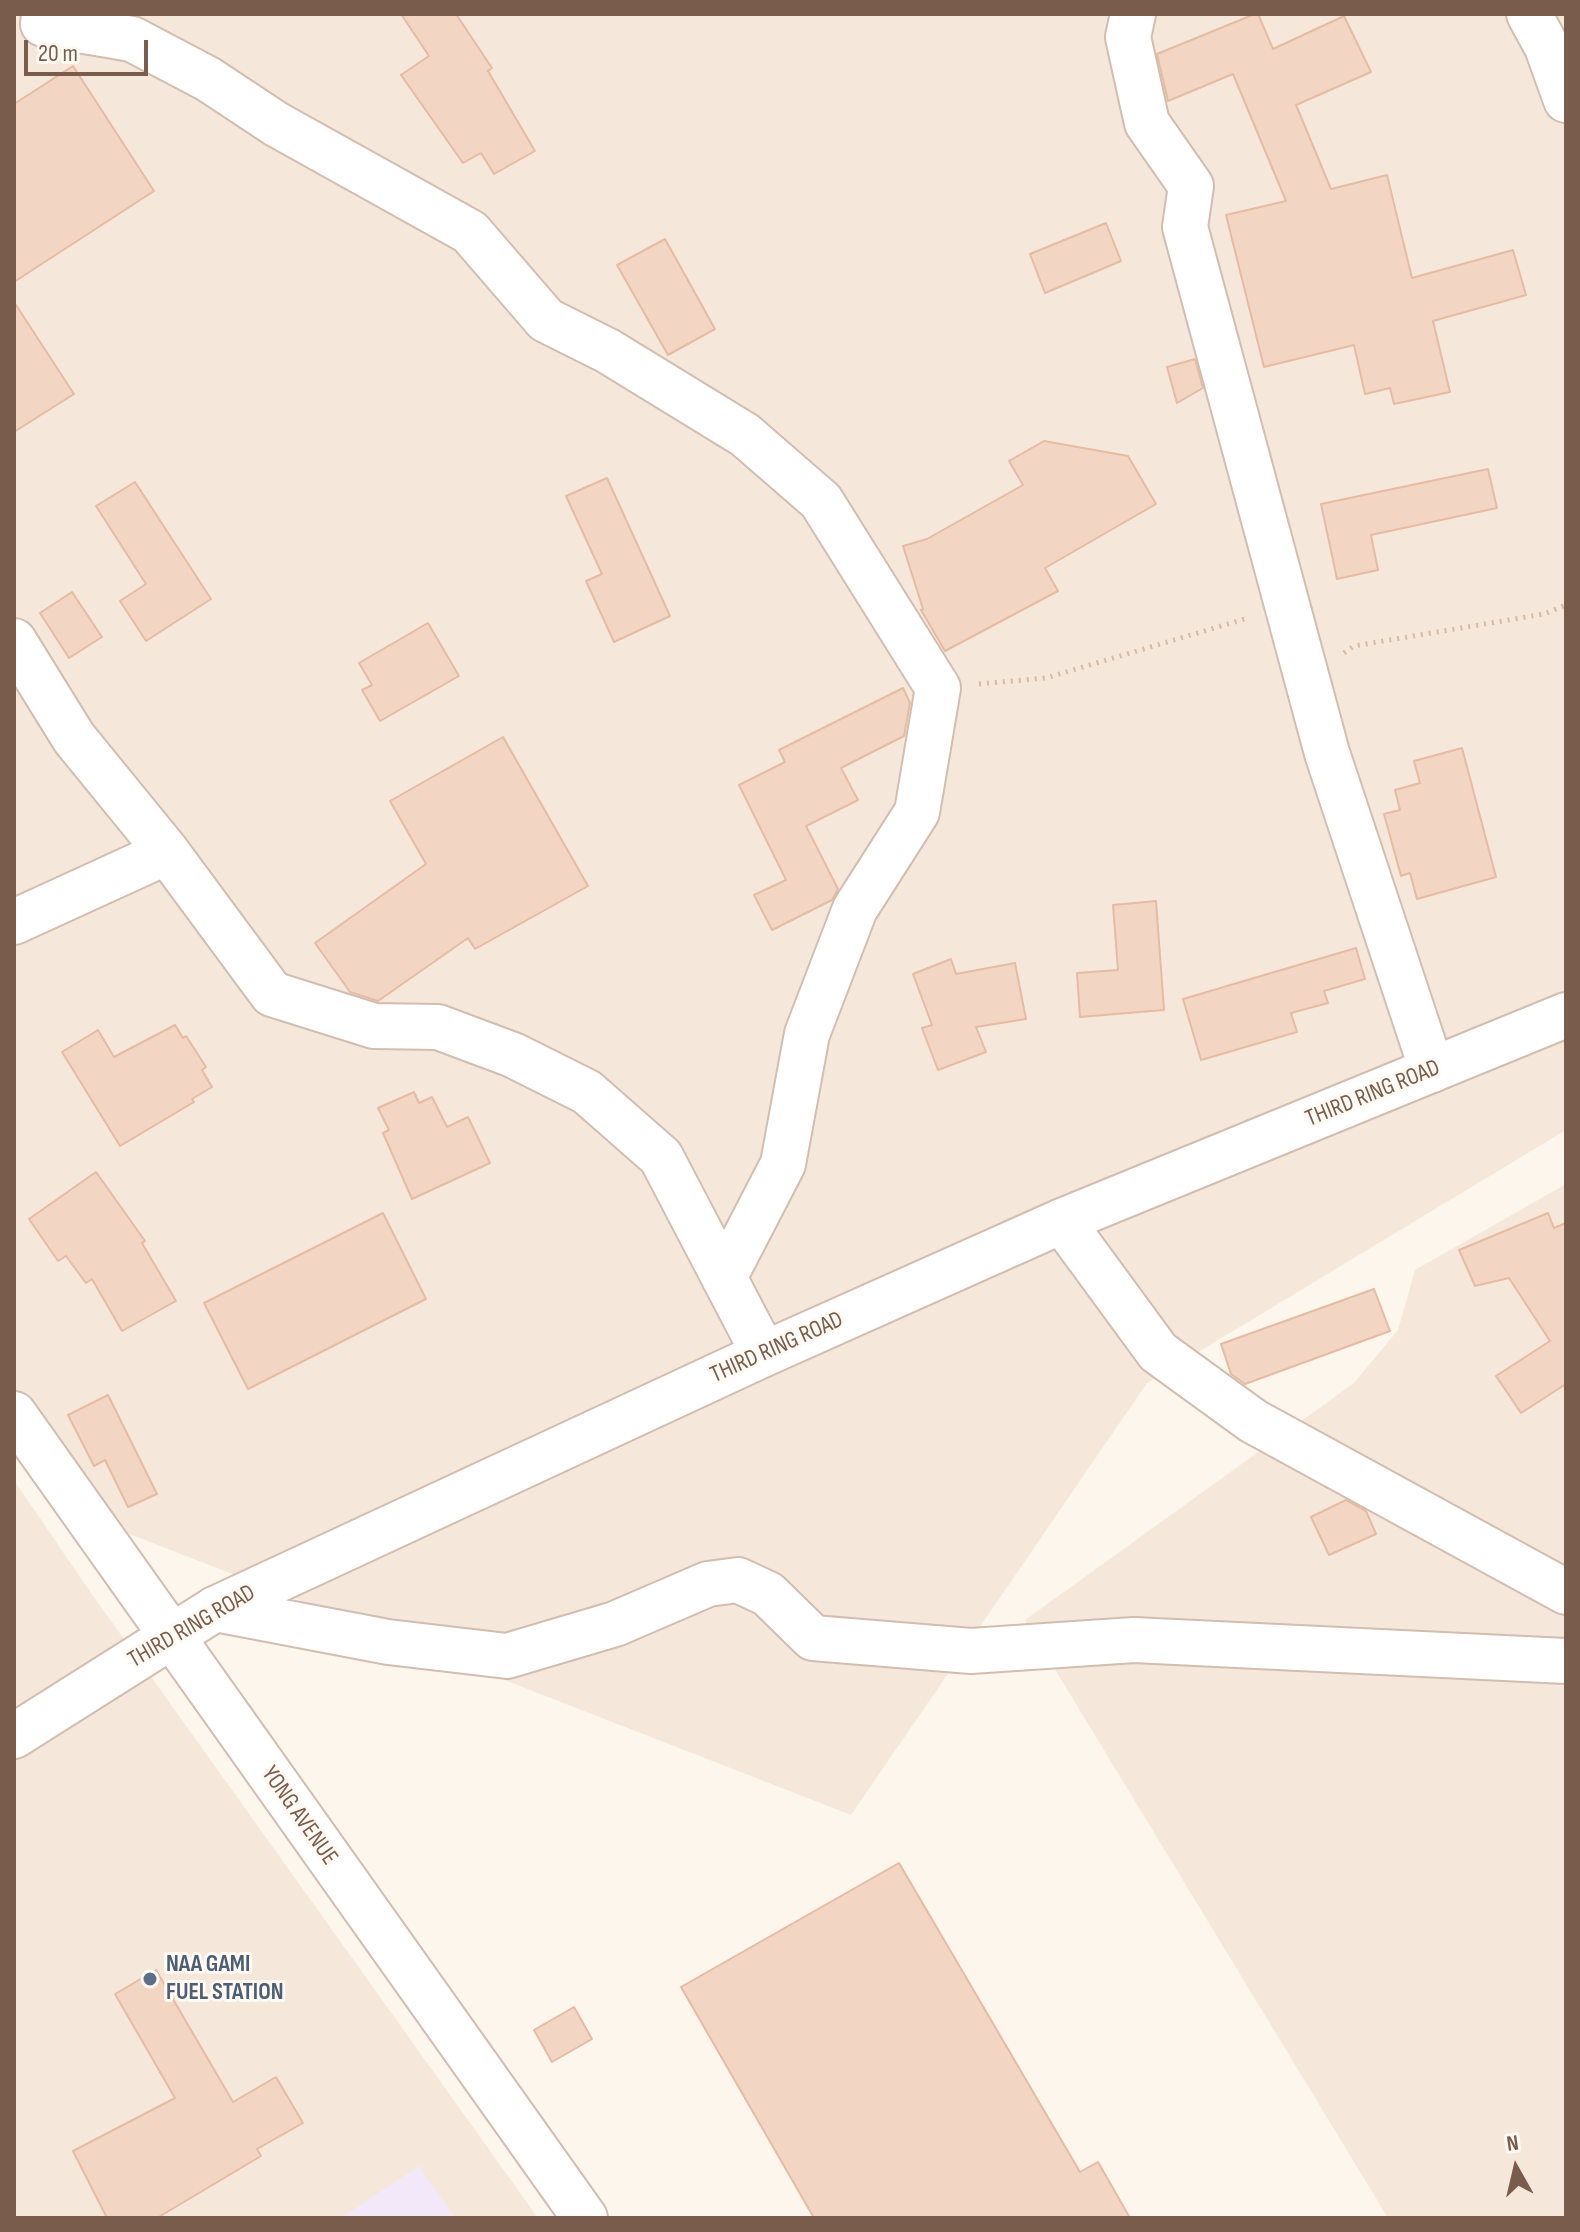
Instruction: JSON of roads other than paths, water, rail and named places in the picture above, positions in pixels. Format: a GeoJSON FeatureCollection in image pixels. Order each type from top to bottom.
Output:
{"type":"FeatureCollection","features":[{"type":"Feature","properties":{"kind":"street"},"geometry":{"type":"LineString","coordinates":[[1133,14],[1128,37],[1147,123],[1191,186],[1185,227],[1327,753],[1432,1070]]}},
{"type":"Feature","properties":{"kind":"street"},"geometry":{"type":"LineString","coordinates":[[1529,14],[1547,47],[1566,100]]}},
{"type":"Feature","properties":{"kind":"street"},"geometry":{"type":"LineString","coordinates":[[41,24],[132,39],[208,79],[276,124],[470,232],[546,320],[608,351],[745,435],[821,501],[938,688],[917,812],[855,909],[807,1034],[783,1164],[724,1278]]}},
{"type":"Feature","properties":{"kind":"street"},"geometry":{"type":"LineString","coordinates":[[14,641],[74,738],[167,852],[272,994],[374,1026],[438,1027],[513,1055],[587,1092],[661,1157],[764,1354]]}},
{"type":"Feature","properties":{"kind":"street"},"geometry":{"type":"LineString","coordinates":[[14,922],[167,852]]}},
{"type":"Feature","properties":{"kind":"street","name":"THIRD RING ROAD"},"geometry":{"type":"LineString","coordinates":[[14,1736],[215,1609],[764,1354],[1062,1221],[1566,1015]]}},
{"type":"Feature","properties":{"kind":"street"},"geometry":{"type":"LineString","coordinates":[[1062,1221],[1158,1352],[1253,1421],[1566,1592]]}},
{"type":"Feature","properties":{"kind":"street","name":"YONG AVENUE"},"geometry":{"type":"LineString","coordinates":[[14,1414],[585,2218]]}},
{"type":"Feature","properties":{"kind":"street"},"geometry":{"type":"LineString","coordinates":[[215,1609],[388,1642],[507,1656],[615,1624],[708,1584],[738,1580],[768,1594],[813,1638],[971,1651],[1134,1640],[1566,1661]]}},
{"type":"Feature","properties":{"kind":"place","name":"NAA GAMI FUEL STATION"},"geometry":{"type":"Point","coordinates":[150,1979]}}]}
